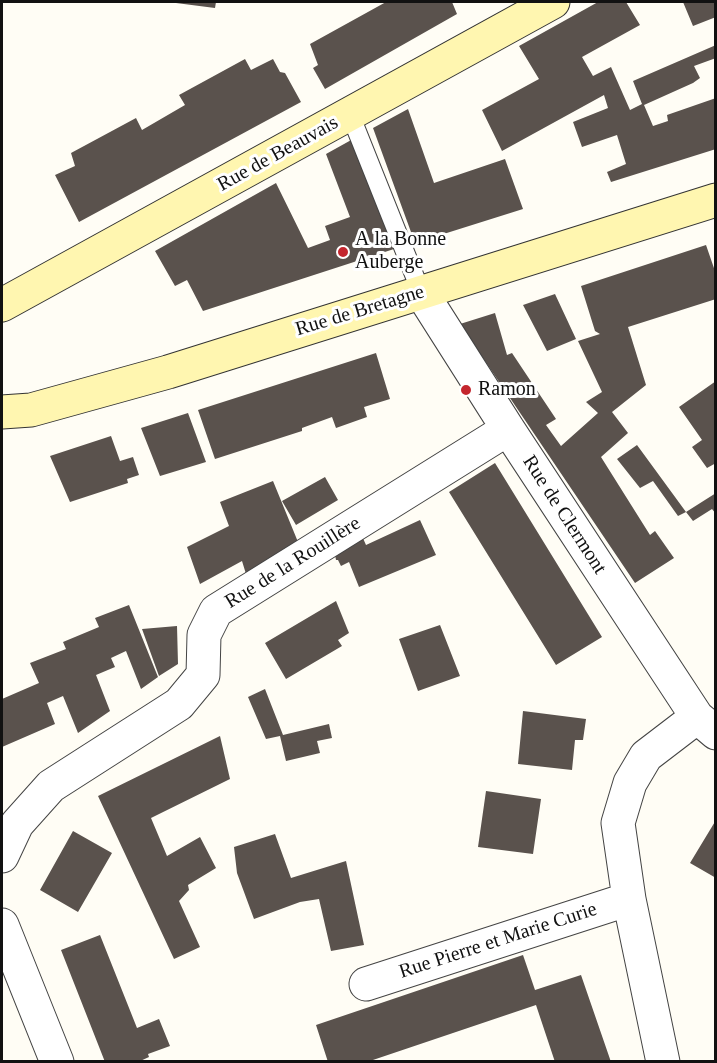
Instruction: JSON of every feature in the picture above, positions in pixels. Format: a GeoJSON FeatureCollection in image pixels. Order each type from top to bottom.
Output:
{"type":"FeatureCollection","features":[{"type":"Feature","properties":{"kind":"main road","name":"Rue de Beauvais"},"geometry":{"type":"LineString","coordinates":[[2,305],[553,2]]}},
{"type":"Feature","properties":{"kind":"main road","name":"Rue de Bretagne"},"geometry":{"type":"LineString","coordinates":[[2,412],[31,410],[168,372],[716,200]]}},
{"type":"Feature","properties":{"kind":"street","name":"Rue de Clermont"},"geometry":{"type":"LineString","coordinates":[[421,292],[508,429],[706,725]]}},
{"type":"Feature","properties":{"kind":"street","name":"Rue de la Rouillère"},"geometry":{"type":"LineString","coordinates":[[2,856],[17,824],[51,786],[179,704],[203,675],[204,635],[216,611],[508,429]]}},
{"type":"Feature","properties":{"kind":"street"},"geometry":{"type":"LineString","coordinates":[[663,1062],[629,899],[618,823],[630,783],[646,756],[706,725]]}},
{"type":"Feature","properties":{"kind":"street","name":"Rue Pierre et Marie Curie"},"geometry":{"type":"LineString","coordinates":[[366,984],[629,899]]}},
{"type":"Feature","properties":{"kind":"street"},"geometry":{"type":"LineString","coordinates":[[2,925],[57,1062]]}},
{"type":"Feature","properties":{"kind":"lane"},"geometry":{"type":"LineString","coordinates":[[351,114],[421,292]]}},
{"type":"Feature","properties":{"kind":"building"},"geometry":{"type":"Polygon","coordinates":[[[176,2],[216,2],[215,8],[176,2]]]}},
{"type":"Feature","properties":{"kind":"building"},"geometry":{"type":"Polygon","coordinates":[[[386,2],[452,2],[457,14],[325,89],[313,68],[318,65],[310,44],[386,2]]]}},
{"type":"Feature","properties":{"kind":"building"},"geometry":{"type":"Polygon","coordinates":[[[598,2],[626,2],[640,25],[582,57],[593,76],[611,67],[630,110],[642,104],[633,81],[716,45],[716,58],[694,66],[700,78],[644,105],[653,126],[668,121],[667,115],[716,98],[716,149],[611,182],[607,172],[626,164],[617,135],[582,147],[573,122],[608,108],[604,95],[502,151],[482,110],[539,79],[519,46],[598,2]]]}},
{"type":"Feature","properties":{"kind":"building"},"geometry":{"type":"Polygon","coordinates":[[[683,2],[716,2],[716,17],[693,26],[683,2]]]}},
{"type":"Feature","properties":{"kind":"building"},"geometry":{"type":"Polygon","coordinates":[[[245,59],[251,70],[273,59],[280,72],[285,73],[301,102],[79,222],[55,175],[75,166],[71,153],[136,118],[142,130],[185,105],[179,95],[245,59]]]}},
{"type":"Feature","properties":{"kind":"building"},"geometry":{"type":"Polygon","coordinates":[[[408,109],[434,183],[505,159],[523,209],[415,243],[373,128],[408,109]]]}},
{"type":"Feature","properties":{"kind":"building"},"geometry":{"type":"Polygon","coordinates":[[[353,139],[394,249],[203,311],[187,280],[175,286],[155,251],[276,183],[308,248],[330,240],[325,226],[350,217],[326,154],[353,139]]]}},
{"type":"Feature","properties":{"kind":"building"},"geometry":{"type":"Polygon","coordinates":[[[706,245],[716,274],[716,299],[628,327],[646,385],[612,412],[628,433],[601,457],[650,535],[655,531],[674,558],[635,583],[460,324],[495,313],[507,355],[512,353],[556,419],[546,425],[561,446],[598,413],[586,402],[602,392],[578,341],[600,334],[595,331],[581,286],[706,245]]]}},
{"type":"Feature","properties":{"kind":"building"},"geometry":{"type":"Polygon","coordinates":[[[555,294],[576,339],[547,351],[523,305],[555,294]]]}},
{"type":"Feature","properties":{"kind":"building"},"geometry":{"type":"Polygon","coordinates":[[[376,353],[390,399],[364,407],[367,417],[336,428],[332,417],[302,428],[302,431],[215,459],[198,410],[376,353]]]}},
{"type":"Feature","properties":{"kind":"building"},"geometry":{"type":"Polygon","coordinates":[[[716,381],[716,463],[707,468],[692,447],[702,440],[679,407],[716,381]]]}},
{"type":"Feature","properties":{"kind":"building"},"geometry":{"type":"Polygon","coordinates":[[[188,413],[206,462],[160,476],[141,428],[188,413]]]}},
{"type":"Feature","properties":{"kind":"building"},"geometry":{"type":"Polygon","coordinates":[[[111,436],[120,461],[133,457],[139,475],[127,479],[128,483],[70,502],[50,456],[111,436]]]}},
{"type":"Feature","properties":{"kind":"building"},"geometry":{"type":"Polygon","coordinates":[[[637,445],[686,512],[678,516],[653,481],[640,488],[617,459],[637,445]]]}},
{"type":"Feature","properties":{"kind":"building"},"geometry":{"type":"Polygon","coordinates":[[[495,463],[602,637],[556,665],[449,492],[495,463]]]}},
{"type":"Feature","properties":{"kind":"building"},"geometry":{"type":"Polygon","coordinates":[[[325,477],[338,500],[296,525],[282,501],[325,477]]]}},
{"type":"Feature","properties":{"kind":"building"},"geometry":{"type":"Polygon","coordinates":[[[273,481],[298,542],[246,574],[242,561],[200,584],[187,547],[229,526],[220,502],[273,481]]]}},
{"type":"Feature","properties":{"kind":"building"},"geometry":{"type":"Polygon","coordinates":[[[716,493],[716,514],[712,509],[693,521],[686,512],[716,493]]]}},
{"type":"Feature","properties":{"kind":"building"},"geometry":{"type":"Polygon","coordinates":[[[420,520],[436,555],[359,587],[349,562],[341,566],[336,560],[334,550],[362,536],[366,545],[420,520]]]}},
{"type":"Feature","properties":{"kind":"building"},"geometry":{"type":"Polygon","coordinates":[[[336,601],[349,633],[338,640],[342,646],[286,679],[265,643],[336,601]]]}},
{"type":"Feature","properties":{"kind":"building"},"geometry":{"type":"Polygon","coordinates":[[[129,605],[158,677],[141,689],[126,651],[111,658],[115,667],[96,675],[110,711],[78,733],[63,696],[47,703],[55,724],[2,747],[2,699],[39,683],[30,663],[66,649],[63,642],[99,627],[95,618],[129,605]]]}},
{"type":"Feature","properties":{"kind":"building"},"geometry":{"type":"Polygon","coordinates":[[[440,625],[460,676],[418,691],[399,639],[440,625]]]}},
{"type":"Feature","properties":{"kind":"building"},"geometry":{"type":"Polygon","coordinates":[[[177,626],[178,664],[159,676],[142,629],[177,626]]]}},
{"type":"Feature","properties":{"kind":"building"},"geometry":{"type":"Polygon","coordinates":[[[265,689],[283,735],[329,724],[332,738],[317,741],[320,753],[286,761],[280,736],[266,739],[248,697],[265,689]]]}},
{"type":"Feature","properties":{"kind":"building"},"geometry":{"type":"Polygon","coordinates":[[[523,711],[586,719],[583,740],[575,740],[572,770],[518,764],[523,711]]]}},
{"type":"Feature","properties":{"kind":"building"},"geometry":{"type":"Polygon","coordinates":[[[220,736],[230,779],[151,818],[167,856],[200,837],[216,868],[188,885],[189,890],[179,901],[200,947],[174,959],[98,796],[220,736]]]}},
{"type":"Feature","properties":{"kind":"building"},"geometry":{"type":"Polygon","coordinates":[[[486,791],[541,799],[533,854],[478,847],[486,791]]]}},
{"type":"Feature","properties":{"kind":"building"},"geometry":{"type":"Polygon","coordinates":[[[716,820],[716,878],[690,863],[716,820]]]}},
{"type":"Feature","properties":{"kind":"building"},"geometry":{"type":"Polygon","coordinates":[[[73,831],[112,853],[78,912],[40,890],[73,831]]]}},
{"type":"Feature","properties":{"kind":"building"},"geometry":{"type":"Polygon","coordinates":[[[275,834],[291,878],[346,861],[364,945],[331,951],[319,899],[300,902],[254,919],[237,873],[234,847],[275,834]]]}},
{"type":"Feature","properties":{"kind":"building"},"geometry":{"type":"Polygon","coordinates":[[[100,935],[137,1028],[159,1019],[170,1046],[148,1054],[149,1057],[138,1062],[105,1062],[61,950],[100,935]]]}},
{"type":"Feature","properties":{"kind":"building"},"geometry":{"type":"Polygon","coordinates":[[[523,955],[535,990],[581,975],[611,1062],[555,1062],[536,1005],[367,1062],[328,1062],[316,1025],[523,955]]]}},
{"type":"Feature","properties":{"kind":"place","name":"A la Bonne Auberge"},"geometry":{"type":"Point","coordinates":[343,252]}},
{"type":"Feature","properties":{"kind":"place","name":"Ramon"},"geometry":{"type":"Point","coordinates":[466,390]}}]}
